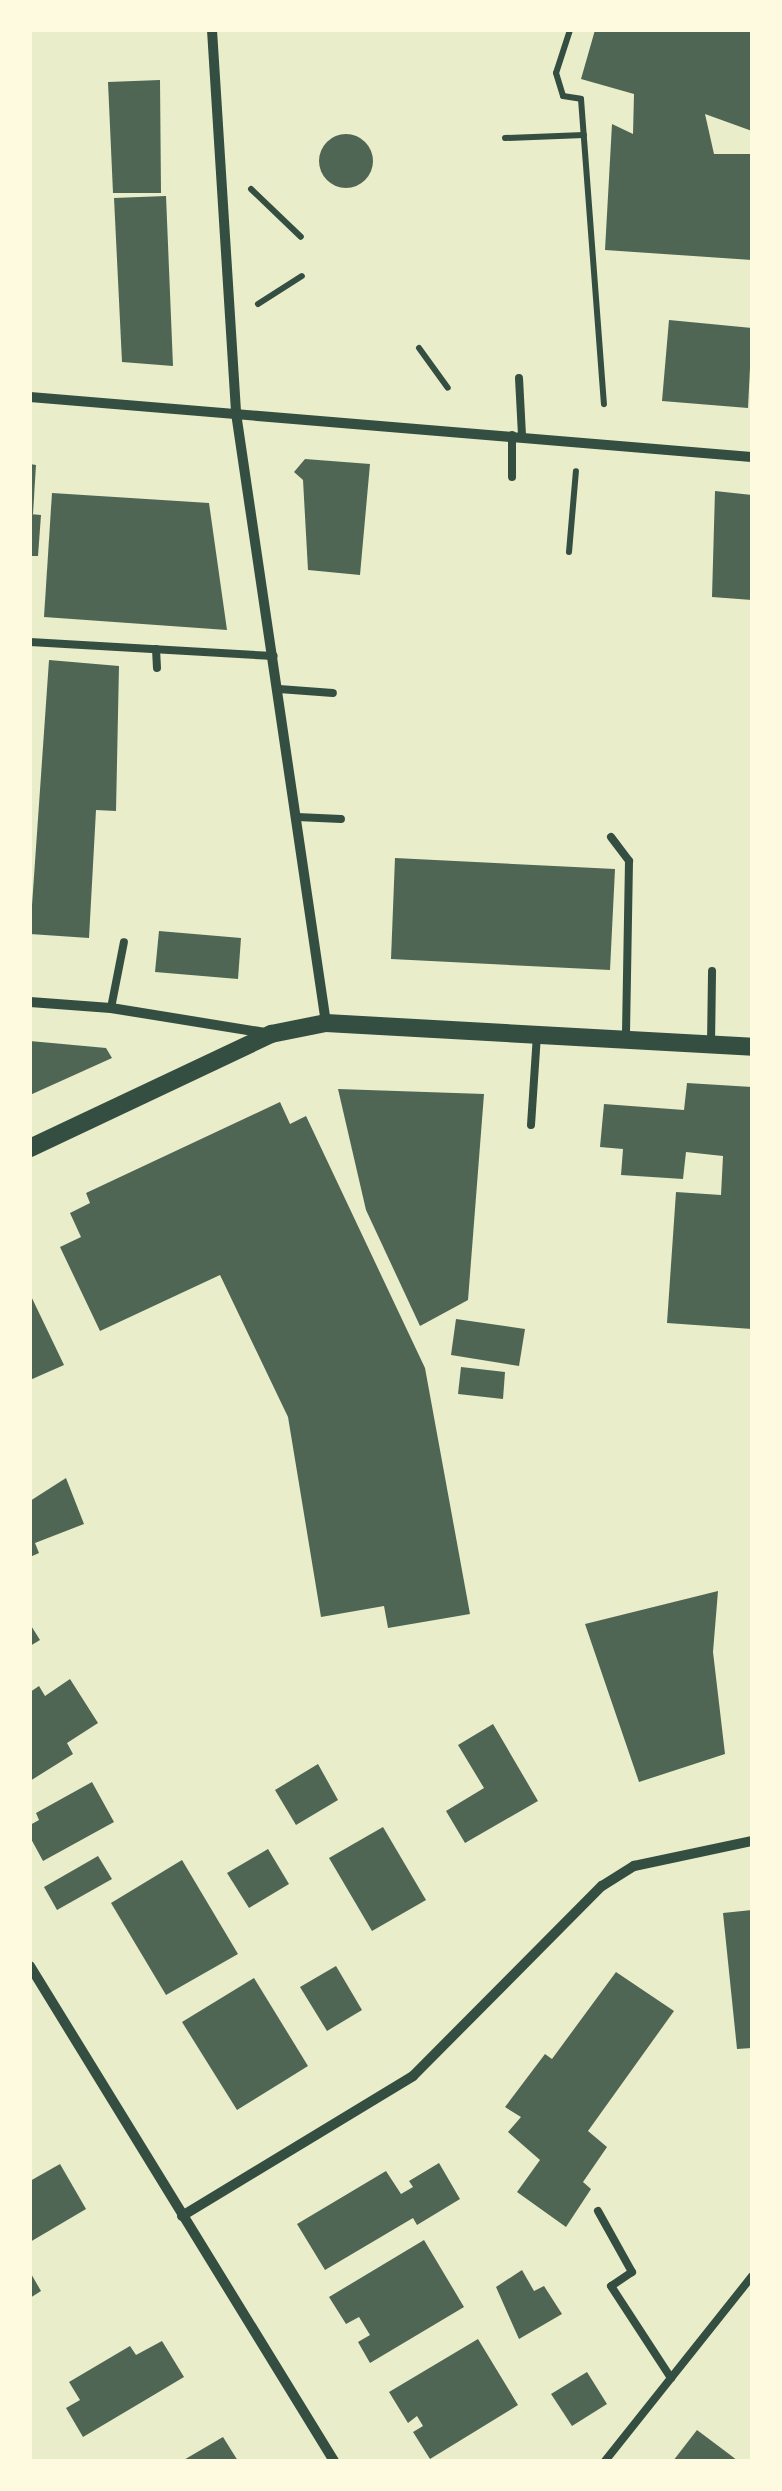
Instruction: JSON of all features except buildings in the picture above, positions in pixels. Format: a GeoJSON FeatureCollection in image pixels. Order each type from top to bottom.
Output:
{"type":"FeatureCollection","features":[{"type":"Feature","properties":{"kind":"street"},"geometry":{"type":"LineString","coordinates":[[212,30],[236,413],[326,1024]]}},
{"type":"Feature","properties":{"kind":"street"},"geometry":{"type":"LineString","coordinates":[[30,397],[752,457]]}},
{"type":"Feature","properties":{"kind":"street"},"geometry":{"type":"LineString","coordinates":[[30,1002],[111,1008],[271,1034]]}},
{"type":"Feature","properties":{"kind":"street"},"geometry":{"type":"LineString","coordinates":[[30,1148],[271,1034],[326,1024],[752,1047]]}},
{"type":"Feature","properties":{"kind":"street"},"geometry":{"type":"LineString","coordinates":[[182,2216],[413,2076],[602,1886],[634,1866],[752,1842]]}},
{"type":"Feature","properties":{"kind":"street"},"geometry":{"type":"LineString","coordinates":[[30,1966],[334,2461]]}},
{"type":"Feature","properties":{"kind":"lane"},"geometry":{"type":"LineString","coordinates":[[512,477],[519,378]]}},
{"type":"Feature","properties":{"kind":"lane"},"geometry":{"type":"LineString","coordinates":[[30,642],[274,656]]}},
{"type":"Feature","properties":{"kind":"lane"},"geometry":{"type":"LineString","coordinates":[[156,650],[157,668]]}},
{"type":"Feature","properties":{"kind":"lane"},"geometry":{"type":"LineString","coordinates":[[279,689],[333,693]]}},
{"type":"Feature","properties":{"kind":"lane"},"geometry":{"type":"LineString","coordinates":[[297,817],[341,819]]}},
{"type":"Feature","properties":{"kind":"lane"},"geometry":{"type":"LineString","coordinates":[[611,837],[628,861],[626,1040]]}},
{"type":"Feature","properties":{"kind":"lane"},"geometry":{"type":"LineString","coordinates":[[111,1008],[124,942]]}},
{"type":"Feature","properties":{"kind":"lane"},"geometry":{"type":"LineString","coordinates":[[711,1045],[712,971]]}},
{"type":"Feature","properties":{"kind":"lane"},"geometry":{"type":"LineString","coordinates":[[531,1125],[537,1035]]}},
{"type":"Feature","properties":{"kind":"lane"},"geometry":{"type":"LineString","coordinates":[[598,2211],[632,2272],[611,2286],[671,2378]]}},
{"type":"Feature","properties":{"kind":"lane"},"geometry":{"type":"LineString","coordinates":[[605,2461],[752,2276]]}},
{"type":"Feature","properties":{"kind":"path"},"geometry":{"type":"LineString","coordinates":[[570,30],[556,73],[563,96],[581,100],[604,404]]}},
{"type":"Feature","properties":{"kind":"path"},"geometry":{"type":"LineString","coordinates":[[505,138],[584,135]]}},
{"type":"Feature","properties":{"kind":"path"},"geometry":{"type":"LineString","coordinates":[[249,187],[301,237]]}},
{"type":"Feature","properties":{"kind":"path"},"geometry":{"type":"LineString","coordinates":[[256,305],[302,276]]}},
{"type":"Feature","properties":{"kind":"path"},"geometry":{"type":"LineString","coordinates":[[418,348],[448,388]]}},
{"type":"Feature","properties":{"kind":"path"},"geometry":{"type":"LineString","coordinates":[[569,552],[576,470]]}}]}
